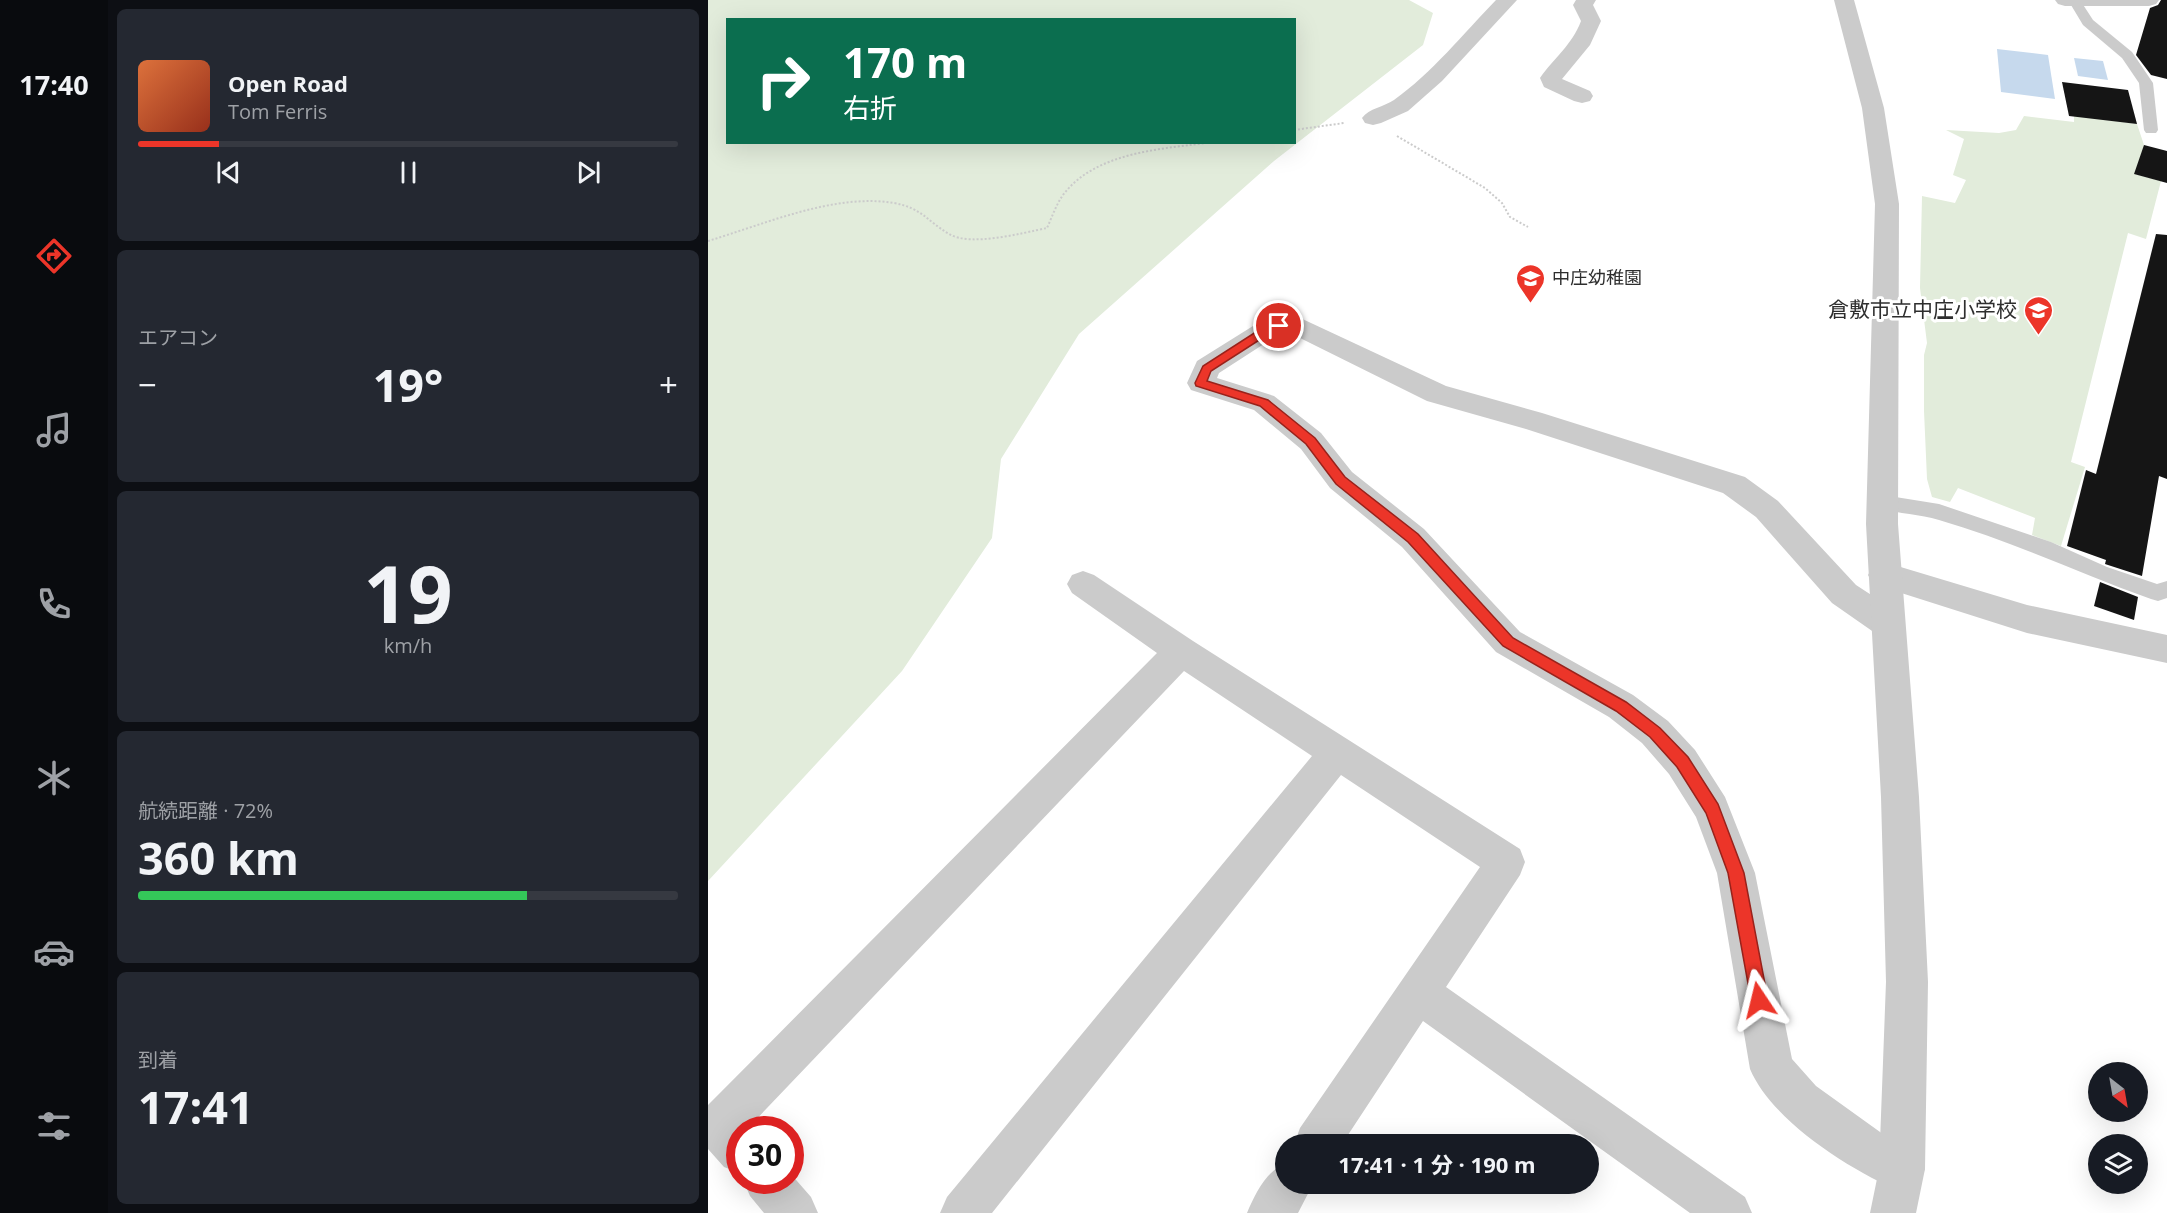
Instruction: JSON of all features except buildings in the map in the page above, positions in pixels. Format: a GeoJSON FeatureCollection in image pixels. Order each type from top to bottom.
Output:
{"type":"FeatureCollection","features":[{"type":"Feature","properties":{"kind":"street"},"geometry":{"type":"LineString","coordinates":[[1373,118],[1400,106],[1434,76],[1508,0]]}},
{"type":"Feature","properties":{"kind":"street"},"geometry":{"type":"LineString","coordinates":[[1582,96],[1552,82],[1551,78],[1574,54],[1586,37],[1592,21],[1583,5],[1586,0]]}},
{"type":"Feature","properties":{"kind":"street"},"geometry":{"type":"LineString","coordinates":[[1844,0],[1873,108],[1887,204],[1884,575],[1900,797],[1907,982],[1902,1169],[1893,1213]]}},
{"type":"Feature","properties":{"kind":"street"},"geometry":{"type":"LineString","coordinates":[[2065,0],[2149,0]]}},
{"type":"Feature","properties":{"kind":"street"},"geometry":{"type":"LineString","coordinates":[[1887,622],[1844,594],[1767,509],[1734,485],[1532,420],[1437,394],[1296,325],[1279,326],[1263,332],[1207,368],[1201,383],[1264,403],[1311,441],[1341,480],[1413,538],[1508,642],[1621,706],[1655,732],[1682,762],[1712,809],[1736,873],[1772,1069],[1800,1102],[1871,1153],[1902,1169]]}},
{"type":"Feature","properties":{"kind":"street"},"geometry":{"type":"LineString","coordinates":[[1884,575],[2027,619],[2167,649]]}},
{"type":"Feature","properties":{"kind":"street"},"geometry":{"type":"LineString","coordinates":[[1083,584],[1181,651],[1506,861],[1323,1134]]}},
{"type":"Feature","properties":{"kind":"street"},"geometry":{"type":"LineString","coordinates":[[728,1116],[1181,651]]}},
{"type":"Feature","properties":{"kind":"street"},"geometry":{"type":"LineString","coordinates":[[963,1213],[1338,752]]}},
{"type":"Feature","properties":{"kind":"street"},"geometry":{"type":"LineString","coordinates":[[1419,993],[1729,1213]]}},
{"type":"Feature","properties":{"kind":"street"},"geometry":{"type":"LineString","coordinates":[[726,1118],[718,1126],[726,1135]]}},
{"type":"Feature","properties":{"kind":"street"},"geometry":{"type":"LineString","coordinates":[[778,1194],[795,1213]]}},
{"type":"Feature","properties":{"kind":"street"},"geometry":{"type":"LineString","coordinates":[[1270,1213],[1283,1194]]}},
{"type":"Feature","properties":{"kind":"lane"},"geometry":{"type":"LineString","coordinates":[[2074,0],[2088,22],[2127,55],[2146,82],[2151,130]]}},
{"type":"Feature","properties":{"kind":"lane"},"geometry":{"type":"LineString","coordinates":[[1883,502],[1939,512],[2044,548],[2100,573],[2158,593],[2167,589]]}},
{"type":"Feature","properties":{"kind":"path"},"geometry":{"type":"LineString","coordinates":[[1296,130],[1373,118],[1398,137],[1485,188],[1502,203],[1510,217],[1528,227]]}},
{"type":"Feature","properties":{"kind":"path"},"geometry":{"type":"LineString","coordinates":[[708,241],[825,206],[866,201],[895,203],[921,211],[950,235],[985,240],[1047,228],[1065,192],[1083,174],[1101,165],[1201,144]]}},
{"type":"Feature","properties":{"kind":"green space"},"geometry":{"type":"Polygon","coordinates":[[[708,0],[1409,0],[1433,13],[1423,45],[1296,144],[1296,18],[726,18],[726,144],[1296,144],[1079,334],[1001,459],[992,538],[902,671],[708,881],[708,0]]]}},
{"type":"Feature","properties":{"kind":"green space"},"geometry":{"type":"Polygon","coordinates":[[[2074,115],[2137,124],[2144,145],[2135,174],[2161,181],[2146,239],[2128,233],[2071,462],[2085,467],[2061,546],[2032,535],[2035,518],[1958,488],[1950,502],[1932,497],[1927,479],[1924,411],[1924,355],[1927,343],[1920,288],[1922,196],[1955,203],[1966,180],[1953,175],[1964,139],[1946,130],[1999,133],[2016,130],[2024,116],[2074,122],[2074,115]]]}},
{"type":"Feature","properties":{"kind":"water"},"geometry":{"type":"Polygon","coordinates":[[[1997,49],[2048,55],[2055,99],[2001,92],[1997,49]]]}},
{"type":"Feature","properties":{"kind":"water"},"geometry":{"type":"Polygon","coordinates":[[[2074,58],[2103,61],[2108,80],[2078,76],[2074,58]]]}},
{"type":"Feature","properties":{"kind":"place","name":"中庄幼稚園"},"geometry":{"type":"Point","coordinates":[1531,304]}},
{"type":"Feature","properties":{"kind":"place","name":"倉敷市立中庄小学校"},"geometry":{"type":"Point","coordinates":[2038,336]}},
{"type":"Feature","properties":{"kind":"route"},"geometry":{"type":"LineString","coordinates":[[1279,326],[1263,332],[1207,368],[1201,383],[1264,403],[1311,441],[1341,480],[1413,538],[1508,642],[1621,706],[1655,732],[1682,762],[1712,809],[1736,873],[1759,1000]]}}]}
